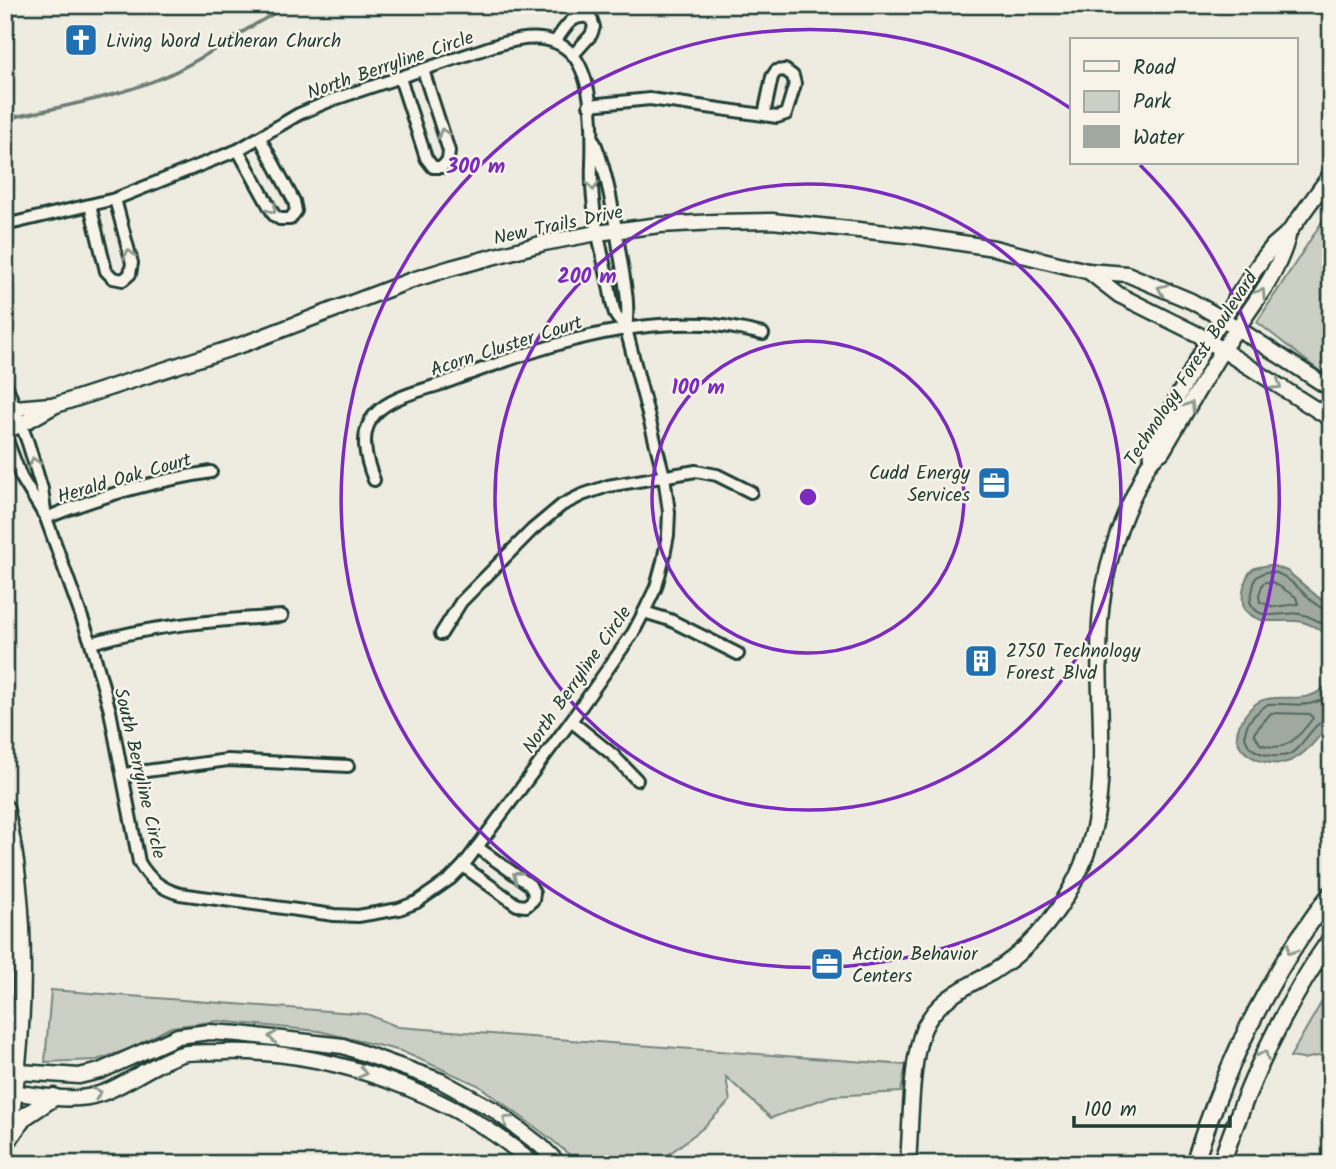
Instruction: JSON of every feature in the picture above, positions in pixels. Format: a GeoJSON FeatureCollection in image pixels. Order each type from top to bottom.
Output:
{"type":"FeatureCollection","features":[{"type":"Feature","properties":{"kind":"main road"},"geometry":{"type":"LineString","coordinates":[[5,808],[16,875],[20,929],[20,1036],[11,1071],[6,1145]]}},
{"type":"Feature","properties":{"kind":"main road"},"geometry":{"type":"LineString","coordinates":[[1194,1164],[1220,1088],[1247,1028],[1284,960],[1331,894]]}},
{"type":"Feature","properties":{"kind":"main road"},"geometry":{"type":"LineString","coordinates":[[1221,1164],[1233,1127],[1270,1039],[1306,974],[1331,939]]}},
{"type":"Feature","properties":{"kind":"main road"},"geometry":{"type":"LineString","coordinates":[[6,1145],[24,1117],[54,1097]]}},
{"type":"Feature","properties":{"kind":"street"},"geometry":{"type":"LineString","coordinates":[[581,15],[591,18],[594,27],[591,35],[573,55],[555,42],[573,18],[581,15]]}},
{"type":"Feature","properties":{"kind":"street","name":"North Berryline Circle"},"geometry":{"type":"LineString","coordinates":[[115,199],[238,150],[299,114],[332,100],[517,39],[555,42]]}},
{"type":"Feature","properties":{"kind":"street","name":"North Berryline Circle"},"geometry":{"type":"LineString","coordinates":[[463,866],[633,633],[656,587],[668,535],[669,512],[664,476],[626,329],[615,314],[597,233],[590,105],[582,71],[573,55]]}},
{"type":"Feature","properties":{"kind":"street"},"geometry":{"type":"LineString","coordinates":[[400,78],[426,158],[433,167],[442,167],[448,160],[449,150],[423,70]]}},
{"type":"Feature","properties":{"kind":"street"},"geometry":{"type":"LineString","coordinates":[[590,105],[650,99],[764,115]]}},
{"type":"Feature","properties":{"kind":"street"},"geometry":{"type":"LineString","coordinates":[[238,150],[274,215],[280,219],[290,219],[296,211],[294,201],[260,138]]}},
{"type":"Feature","properties":{"kind":"street","name":"North Berryline Circle"},"geometry":{"type":"LineString","coordinates":[[594,140],[604,165],[616,230],[629,311],[626,329]]}},
{"type":"Feature","properties":{"kind":"street","name":"Technology Forest Boulevard"},"geometry":{"type":"LineString","coordinates":[[908,1164],[916,1055],[925,1026],[948,997],[1016,955],[1040,931],[1057,910],[1084,862],[1098,806],[1100,622],[1104,589],[1119,533],[1152,457],[1151,447],[1208,340],[1261,261],[1289,232],[1331,174]]}},
{"type":"Feature","properties":{"kind":"street"},"geometry":{"type":"LineString","coordinates":[[5,225],[115,199],[132,263],[130,274],[123,280],[113,278],[106,271],[90,205]]}},
{"type":"Feature","properties":{"kind":"street","name":"New Trails Drive"},"geometry":{"type":"LineString","coordinates":[[5,433],[56,405],[244,344],[412,280],[544,243],[616,230],[716,222],[772,221],[843,227],[994,248],[1087,271],[1127,274],[1191,301],[1223,319],[1331,389]]}},
{"type":"Feature","properties":{"kind":"street","name":"Technology Forest Boulevard"},"geometry":{"type":"LineString","coordinates":[[1152,457],[1162,452],[1223,350],[1271,279],[1284,253],[1289,232]]}},
{"type":"Feature","properties":{"kind":"street","name":"New Trails Drive"},"geometry":{"type":"LineString","coordinates":[[1087,271],[1118,295],[1208,340],[1331,419]]}},
{"type":"Feature","properties":{"kind":"street","name":"Acorn Cluster Court"},"geometry":{"type":"LineString","coordinates":[[374,480],[366,459],[368,426],[375,414],[394,402],[548,346],[626,329],[708,324],[763,334]]}},
{"type":"Feature","properties":{"kind":"street","name":"South Berryline Circle"},"geometry":{"type":"LineString","coordinates":[[5,381],[10,409],[22,424],[42,489],[46,518],[90,643],[110,711],[139,862],[155,882],[168,891],[180,894],[334,915],[370,915],[417,902],[434,892],[463,866]]}},
{"type":"Feature","properties":{"kind":"street","name":"New Trails Drive"},"geometry":{"type":"LineString","coordinates":[[10,409],[56,405]]}},
{"type":"Feature","properties":{"kind":"street","name":"South Berryline Circle"},"geometry":{"type":"LineString","coordinates":[[5,433],[21,477],[46,518]]}},
{"type":"Feature","properties":{"kind":"street"},"geometry":{"type":"LineString","coordinates":[[441,634],[461,602],[532,530],[562,506],[582,495],[608,486],[696,471],[718,475],[751,492]]}},
{"type":"Feature","properties":{"kind":"street","name":"Herald Oak Court"},"geometry":{"type":"LineString","coordinates":[[46,518],[170,479],[211,472]]}},
{"type":"Feature","properties":{"kind":"street"},"geometry":{"type":"LineString","coordinates":[[644,612],[692,630],[738,654]]}},
{"type":"Feature","properties":{"kind":"street"},"geometry":{"type":"LineString","coordinates":[[90,643],[170,625],[282,616]]}},
{"type":"Feature","properties":{"kind":"street"},"geometry":{"type":"LineString","coordinates":[[571,720],[613,755],[637,780]]}},
{"type":"Feature","properties":{"kind":"street"},"geometry":{"type":"LineString","coordinates":[[124,774],[228,760],[348,766]]}},
{"type":"Feature","properties":{"kind":"street"},"geometry":{"type":"LineString","coordinates":[[463,866],[517,905],[526,906],[533,900],[534,893],[530,885],[477,846]]}},
{"type":"Feature","properties":{"kind":"street"},"geometry":{"type":"LineString","coordinates":[[11,1071],[79,1076],[100,1072],[178,1036],[209,1032],[343,1046],[402,1065],[452,1087],[494,1110],[541,1146],[559,1164]]}},
{"type":"Feature","properties":{"kind":"street"},"geometry":{"type":"LineString","coordinates":[[236,1052],[240,1034]]}},
{"type":"Feature","properties":{"kind":"street"},"geometry":{"type":"LineString","coordinates":[[337,1066],[343,1046]]}},
{"type":"Feature","properties":{"kind":"street"},"geometry":{"type":"LineString","coordinates":[[9,1091],[81,1098],[104,1091],[182,1054],[236,1052],[291,1057],[399,1083],[434,1098],[475,1121],[533,1164]]}},
{"type":"Feature","properties":{"kind":"green space"},"geometry":{"type":"Polygon","coordinates":[[[1331,208],[1331,380],[1257,322],[1331,208]]]}},
{"type":"Feature","properties":{"kind":"green space"},"geometry":{"type":"Polygon","coordinates":[[[51,990],[367,1014],[398,1027],[906,1065],[901,1092],[831,1096],[771,1118],[726,1077],[730,1101],[703,1128],[656,1164],[580,1164],[478,1085],[401,1051],[319,1031],[218,1021],[171,1027],[132,1048],[97,1060],[45,1062],[51,990]]]}},
{"type":"Feature","properties":{"kind":"green space"},"geometry":{"type":"Polygon","coordinates":[[[1324,998],[1331,1003],[1331,1042],[1323,1055],[1303,1059],[1290,1057],[1324,998]]]}},
{"type":"Feature","properties":{"kind":"water"},"geometry":{"type":"Polygon","coordinates":[[[1271,565],[1287,571],[1331,608],[1331,638],[1305,623],[1262,620],[1244,609],[1247,577],[1255,568],[1271,565]]]}},
{"type":"Feature","properties":{"kind":"water"},"geometry":{"type":"Polygon","coordinates":[[[1331,681],[1331,722],[1303,753],[1283,763],[1273,763],[1252,757],[1244,751],[1237,735],[1240,724],[1250,709],[1260,701],[1271,698],[1307,697],[1319,692],[1331,681]]]}},
{"type":"Feature","properties":{"kind":"waterway"},"geometry":{"type":"LineString","coordinates":[[5,119],[147,84],[198,60],[291,5]]}},
{"type":"Feature","properties":{"kind":"place","name":"Living Word Lutheran Church"},"geometry":{"type":"Point","coordinates":[81,40]}},
{"type":"Feature","properties":{"kind":"place","name":"Cudd Energy Services"},"geometry":{"type":"Point","coordinates":[994,483]}},
{"type":"Feature","properties":{"kind":"place","name":"2750 Technology Forest Blvd"},"geometry":{"type":"Point","coordinates":[981,661]}},
{"type":"Feature","properties":{"kind":"place","name":"Action Behavior Centers"},"geometry":{"type":"Point","coordinates":[827,964]}}]}
